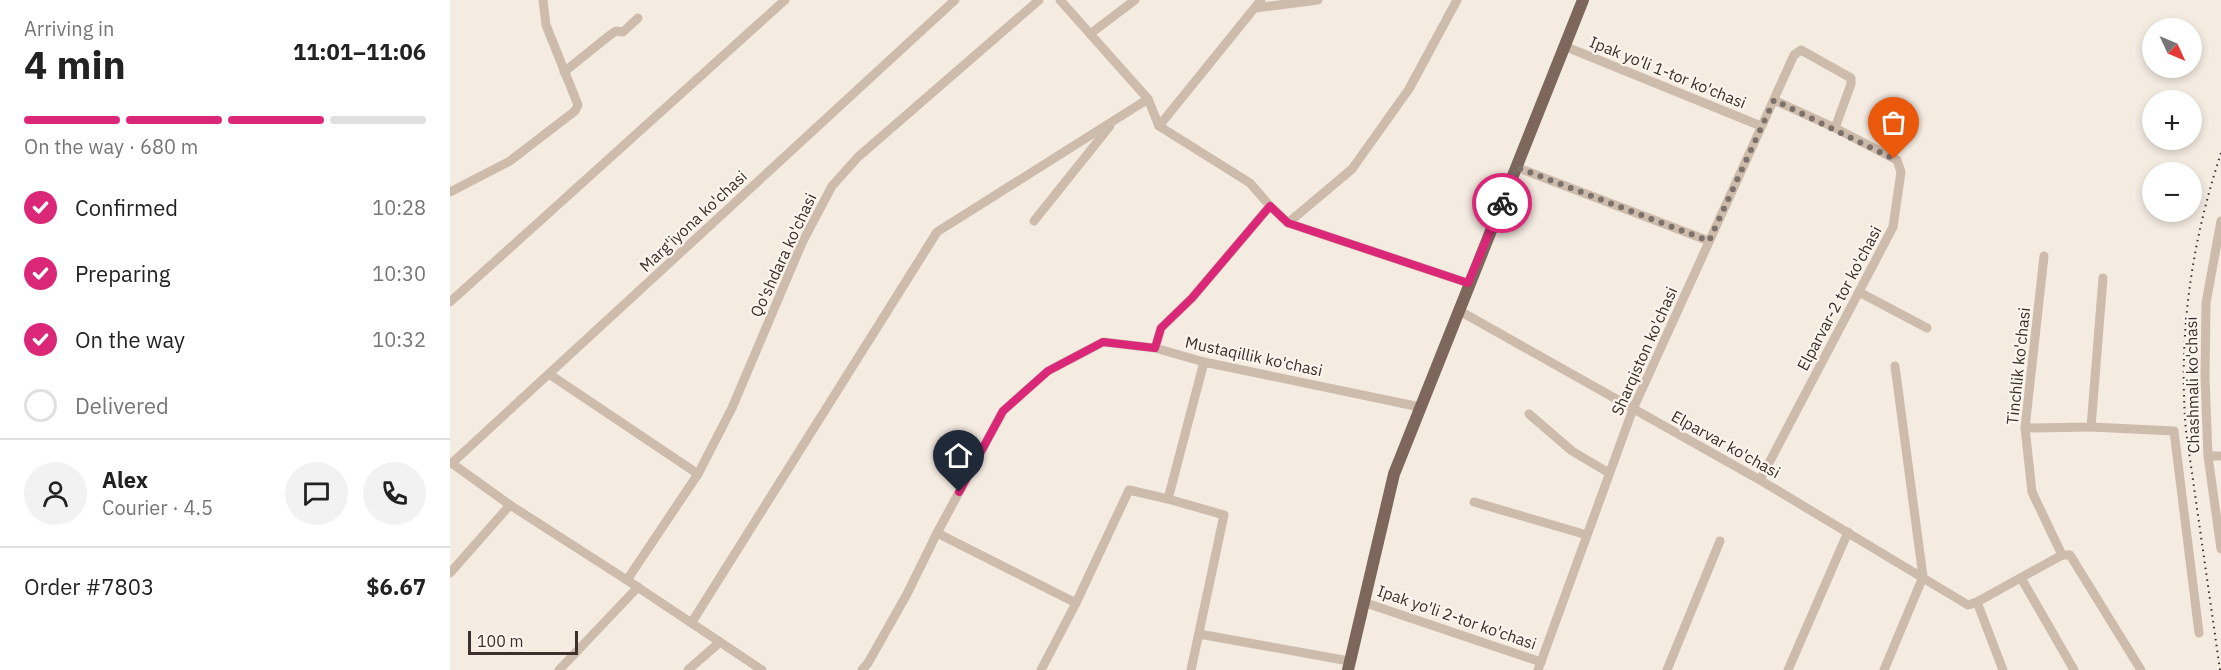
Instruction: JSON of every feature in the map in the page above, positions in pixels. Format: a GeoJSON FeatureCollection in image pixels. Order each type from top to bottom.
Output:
{"type":"FeatureCollection","features":[{"type":"Feature","properties":{"kind":"main road"},"geometry":{"type":"LineString","coordinates":[[1349,666],[1395,474],[1468,283],[1582,0]]}},
{"type":"Feature","properties":{"kind":"street"},"geometry":{"type":"LineString","coordinates":[[450,192],[510,161],[575,111],[578,105],[546,25],[543,0]]}},
{"type":"Feature","properties":{"kind":"street"},"geometry":{"type":"LineString","coordinates":[[450,302],[785,0]]}},
{"type":"Feature","properties":{"kind":"street","name":"Marg'iyona ko'chasi"},"geometry":{"type":"LineString","coordinates":[[451,463],[955,0]]}},
{"type":"Feature","properties":{"kind":"street","name":"Qo'shdara ko'chasi"},"geometry":{"type":"LineString","coordinates":[[627,580],[698,474],[732,408],[802,243],[832,186],[858,157],[1039,0]]}},
{"type":"Feature","properties":{"kind":"street"},"geometry":{"type":"LineString","coordinates":[[1060,0],[1148,99],[1159,126],[1250,183],[1288,223],[1468,283]]}},
{"type":"Feature","properties":{"kind":"street"},"geometry":{"type":"LineString","coordinates":[[1090,34],[1135,0]]}},
{"type":"Feature","properties":{"kind":"street"},"geometry":{"type":"LineString","coordinates":[[1159,126],[1258,4],[1318,0]]}},
{"type":"Feature","properties":{"kind":"street"},"geometry":{"type":"LineString","coordinates":[[1288,223],[1352,169],[1410,89],[1457,0]]}},
{"type":"Feature","properties":{"kind":"street"},"geometry":{"type":"LineString","coordinates":[[564,72],[610,35],[616,31],[623,32],[638,18]]}},
{"type":"Feature","properties":{"kind":"street","name":"Ipak yo'li 1-tor ko'chasi"},"geometry":{"type":"LineString","coordinates":[[1564,46],[1761,126]]}},
{"type":"Feature","properties":{"kind":"street","name":"Sharqiston ko'chasi"},"geometry":{"type":"LineString","coordinates":[[1540,666],[1633,409],[1761,126],[1797,52],[1804,51],[1851,78],[1851,84],[1835,128]]}},
{"type":"Feature","properties":{"kind":"street"},"geometry":{"type":"LineString","coordinates":[[692,622],[937,232],[1148,99]]}},
{"type":"Feature","properties":{"kind":"street"},"geometry":{"type":"LineString","coordinates":[[1774,100],[1835,128]]}},
{"type":"Feature","properties":{"kind":"street"},"geometry":{"type":"LineString","coordinates":[[1034,221],[1116,119]]}},
{"type":"Feature","properties":{"kind":"street","name":"Elparvar-2 tor ko'chasi"},"geometry":{"type":"LineString","coordinates":[[1760,480],[1893,227],[1901,166],[1894,159],[1835,128]]}},
{"type":"Feature","properties":{"kind":"street"},"geometry":{"type":"LineString","coordinates":[[1516,167],[1709,241]]}},
{"type":"Feature","properties":{"kind":"street"},"geometry":{"type":"LineString","coordinates":[[1155,348],[1161,328],[1192,298],[1270,206]]}},
{"type":"Feature","properties":{"kind":"street","name":"Chashmali ko'chasi"},"geometry":{"type":"LineString","coordinates":[[2221,221],[2218,251],[2205,303],[2205,416],[2221,549]]}},
{"type":"Feature","properties":{"kind":"street","name":"Tinchlik ko'chasi"},"geometry":{"type":"LineString","coordinates":[[2044,255],[2025,428],[2032,492],[2062,555]]}},
{"type":"Feature","properties":{"kind":"street"},"geometry":{"type":"LineString","coordinates":[[2091,427],[2103,278]]}},
{"type":"Feature","properties":{"kind":"street"},"geometry":{"type":"LineString","coordinates":[[1858,292],[1927,328]]}},
{"type":"Feature","properties":{"kind":"street","name":"Elparvar ko'chasi"},"geometry":{"type":"LineString","coordinates":[[1458,310],[1760,480],[1968,605],[1977,602]]}},
{"type":"Feature","properties":{"kind":"street","name":"Mustaqillik ko'chasi"},"geometry":{"type":"LineString","coordinates":[[862,670],[907,594],[1003,411],[1048,371],[1103,342],[1155,348],[1204,362],[1420,406]]}},
{"type":"Feature","properties":{"kind":"street"},"geometry":{"type":"LineString","coordinates":[[1168,499],[1204,362]]}},
{"type":"Feature","properties":{"kind":"street"},"geometry":{"type":"LineString","coordinates":[[1884,670],[1923,577],[1895,366]]}},
{"type":"Feature","properties":{"kind":"street"},"geometry":{"type":"LineString","coordinates":[[549,374],[698,474]]}},
{"type":"Feature","properties":{"kind":"street"},"geometry":{"type":"LineString","coordinates":[[1529,414],[1572,451],[1609,473]]}},
{"type":"Feature","properties":{"kind":"street"},"geometry":{"type":"LineString","coordinates":[[2025,428],[2091,427],[2174,430],[2199,633]]}},
{"type":"Feature","properties":{"kind":"street"},"geometry":{"type":"LineString","coordinates":[[2208,456],[2221,456]]}},
{"type":"Feature","properties":{"kind":"street"},"geometry":{"type":"LineString","coordinates":[[451,463],[510,505],[692,622],[762,670]]}},
{"type":"Feature","properties":{"kind":"street"},"geometry":{"type":"LineString","coordinates":[[1041,670],[1130,490],[1224,515],[1191,670]]}},
{"type":"Feature","properties":{"kind":"street"},"geometry":{"type":"LineString","coordinates":[[1474,502],[1587,535]]}},
{"type":"Feature","properties":{"kind":"street"},"geometry":{"type":"LineString","coordinates":[[450,573],[510,505]]}},
{"type":"Feature","properties":{"kind":"street"},"geometry":{"type":"LineString","coordinates":[[1788,670],[1848,532]]}},
{"type":"Feature","properties":{"kind":"street"},"geometry":{"type":"LineString","coordinates":[[937,533],[1076,603]]}},
{"type":"Feature","properties":{"kind":"street"},"geometry":{"type":"LineString","coordinates":[[1667,670],[1720,541]]}},
{"type":"Feature","properties":{"kind":"street"},"geometry":{"type":"LineString","coordinates":[[2003,670],[1977,602],[2062,555],[2070,555],[2141,670]]}},
{"type":"Feature","properties":{"kind":"street"},"geometry":{"type":"LineString","coordinates":[[2021,578],[2074,670]]}},
{"type":"Feature","properties":{"kind":"street"},"geometry":{"type":"LineString","coordinates":[[559,670],[638,587]]}},
{"type":"Feature","properties":{"kind":"street","name":"Ipak yo'li 2-tor ko'chasi"},"geometry":{"type":"LineString","coordinates":[[1363,602],[1540,666]]}},
{"type":"Feature","properties":{"kind":"street"},"geometry":{"type":"LineString","coordinates":[[1199,634],[1349,666]]}},
{"type":"Feature","properties":{"kind":"street"},"geometry":{"type":"LineString","coordinates":[[688,670],[720,642]]}},
{"type":"Feature","properties":{"kind":"railway"},"geometry":{"type":"LineString","coordinates":[[2220,670],[2186,431],[2184,360],[2189,290],[2195,256],[2221,153]]}},
{"type":"Feature","properties":{"kind":"way so far"},"geometry":{"type":"LineString","coordinates":[[1502,203],[1516,167],[1709,241],[1774,100],[1894,159]]}},
{"type":"Feature","properties":{"kind":"route"},"geometry":{"type":"LineString","coordinates":[[959,492],[1003,411],[1048,371],[1103,342],[1155,348],[1161,328],[1192,298],[1270,206],[1288,223],[1468,283],[1502,203]]}}]}
